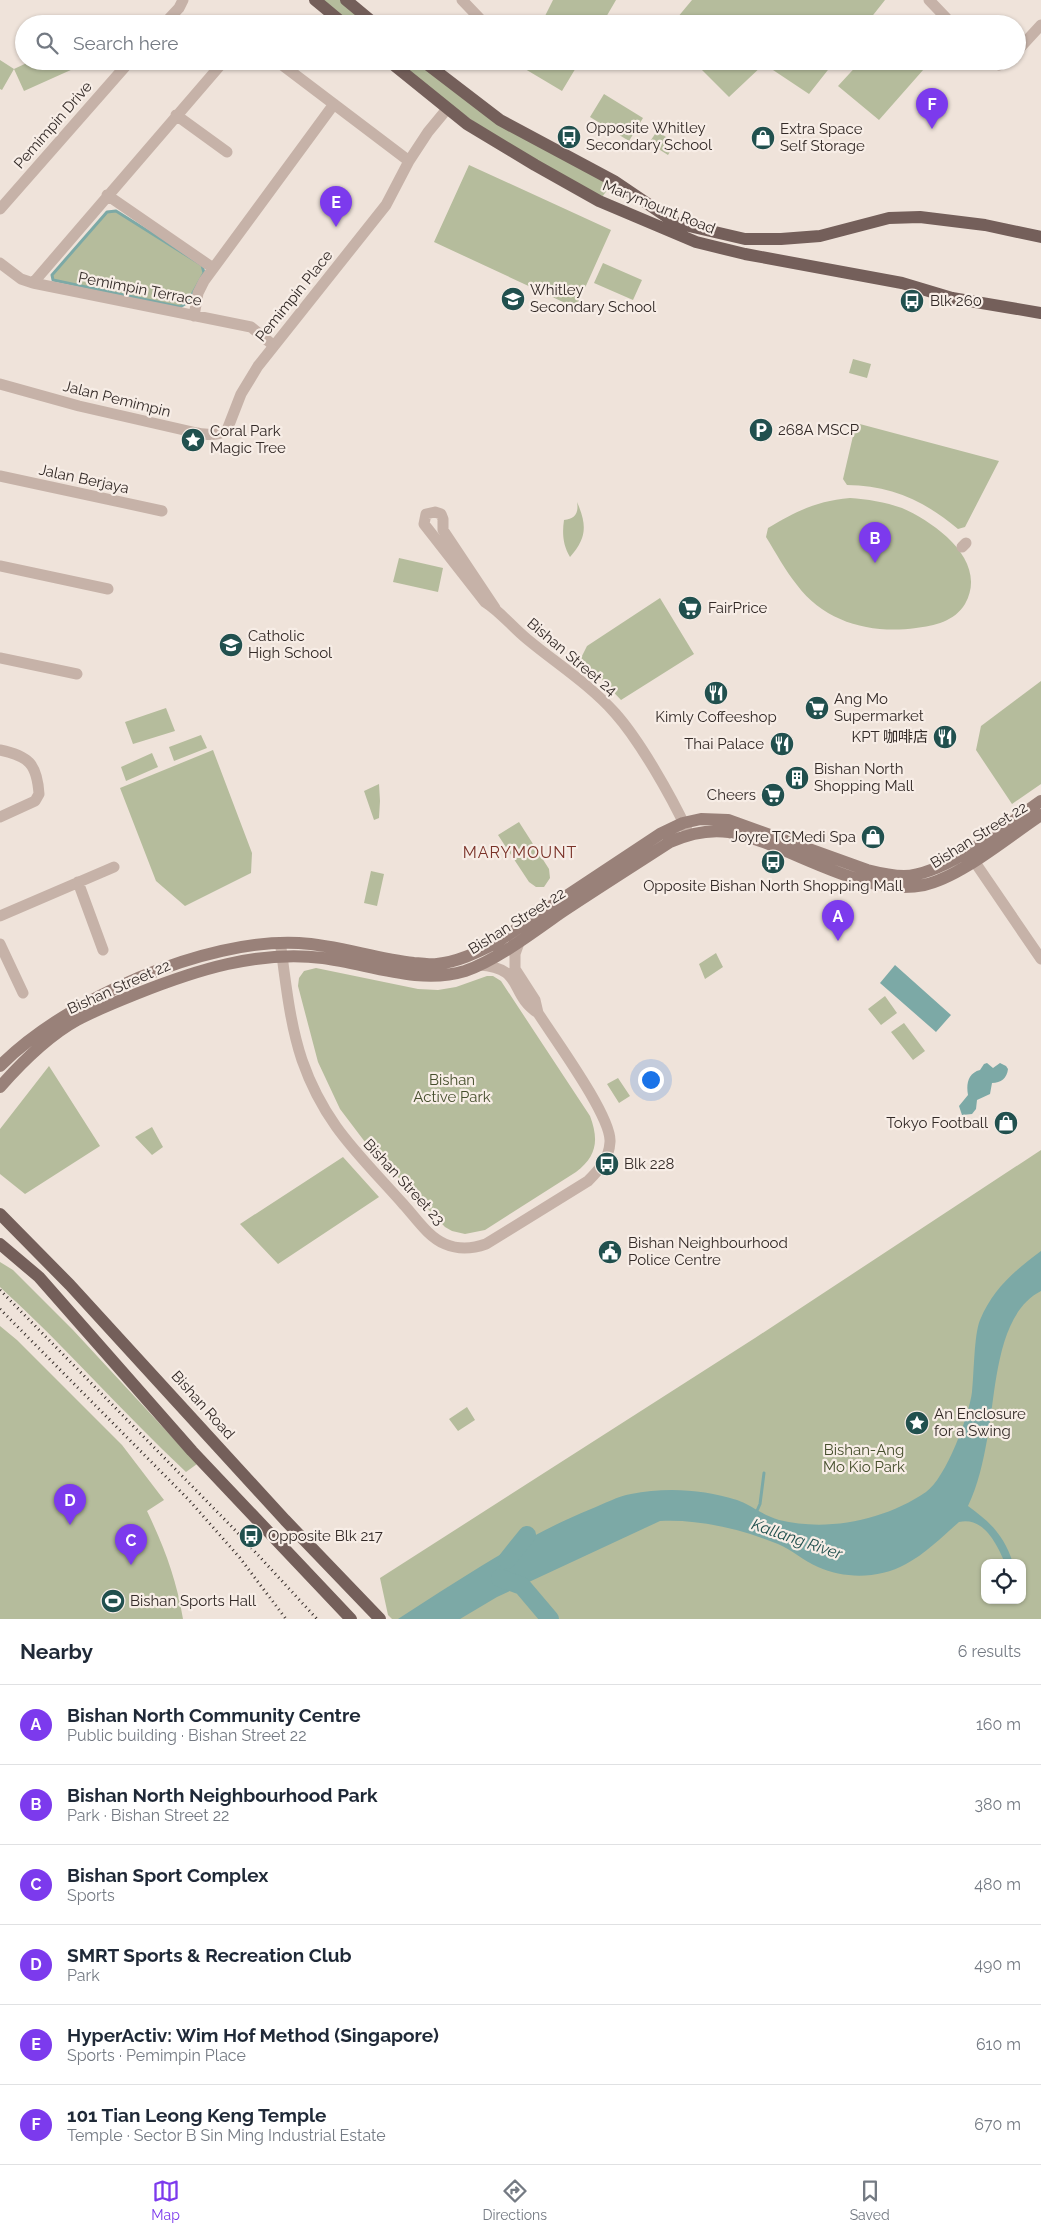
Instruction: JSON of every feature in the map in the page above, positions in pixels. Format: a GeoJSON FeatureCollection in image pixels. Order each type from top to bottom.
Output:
{"type":"FeatureCollection","features":[{"type":"Feature","properties":{"kind":"main road"},"geometry":{"type":"LineString","coordinates":[[315,0],[333,15]]}},
{"type":"Feature","properties":{"kind":"main road"},"geometry":{"type":"LineString","coordinates":[[346,0],[365,15]]}},
{"type":"Feature","properties":{"kind":"main road","name":"Marymount Road"},"geometry":{"type":"LineString","coordinates":[[400,70],[447,109],[482,133],[599,201],[696,242],[745,254],[902,283],[952,298],[1041,313]]}},
{"type":"Feature","properties":{"kind":"main road","name":"Marymount Road"},"geometry":{"type":"LineString","coordinates":[[435,70],[500,120],[614,180],[676,223],[745,238],[781,239],[820,236],[889,218],[920,217],[985,225],[1041,237]]}},
{"type":"Feature","properties":{"kind":"main road","name":"Bishan Street 22"},"geometry":{"type":"LineString","coordinates":[[971,856],[1041,802]]}},
{"type":"Feature","properties":{"kind":"main road","name":"Bishan Street 22"},"geometry":{"type":"LineString","coordinates":[[0,1087],[13,1072],[59,1033],[77,1021],[112,1004],[170,981],[210,968],[245,960],[322,958],[434,976],[465,971],[479,965],[520,940],[670,842],[686,828],[701,819],[728,820],[887,875],[906,876],[940,868],[971,856],[1041,815]]}},
{"type":"Feature","properties":{"kind":"main road","name":"Bishan Street 22"},"geometry":{"type":"LineString","coordinates":[[0,1066],[42,1030],[69,1012],[115,989],[179,964],[219,951],[299,943],[338,948],[400,961],[436,964],[451,962],[494,944],[660,834],[686,828]]}},
{"type":"Feature","properties":{"kind":"main road","name":"Bishan Road"},"geometry":{"type":"LineString","coordinates":[[0,1214],[70,1285],[285,1520],[380,1619]]}},
{"type":"Feature","properties":{"kind":"main road"},"geometry":{"type":"LineString","coordinates":[[0,1244],[39,1277],[192,1452],[351,1619]]}},
{"type":"Feature","properties":{"kind":"street"},"geometry":{"type":"LineString","coordinates":[[172,15],[181,4],[190,0]]}},
{"type":"Feature","properties":{"kind":"street"},"geometry":{"type":"LineString","coordinates":[[462,0],[476,15]]}},
{"type":"Feature","properties":{"kind":"street"},"geometry":{"type":"LineString","coordinates":[[929,0],[943,15]]}},
{"type":"Feature","properties":{"kind":"street"},"geometry":{"type":"LineString","coordinates":[[1026,41],[1041,25]]}},
{"type":"Feature","properties":{"kind":"street","name":"Pemimpin Drive"},"geometry":{"type":"LineString","coordinates":[[0,209],[122,70]]}},
{"type":"Feature","properties":{"kind":"street"},"geometry":{"type":"LineString","coordinates":[[33,283],[216,70]]}},
{"type":"Feature","properties":{"kind":"street"},"geometry":{"type":"LineString","coordinates":[[289,70],[409,161]]}},
{"type":"Feature","properties":{"kind":"street"},"geometry":{"type":"LineString","coordinates":[[194,316],[198,293],[214,268],[334,104]]}},
{"type":"Feature","properties":{"kind":"street","name":"Pemimpin Place"},"geometry":{"type":"LineString","coordinates":[[227,430],[241,394],[273,345],[386,205],[409,161],[428,132],[447,109]]}},
{"type":"Feature","properties":{"kind":"street"},"geometry":{"type":"LineString","coordinates":[[176,115],[227,152]]}},
{"type":"Feature","properties":{"kind":"street"},"geometry":{"type":"LineString","coordinates":[[107,195],[214,268]]}},
{"type":"Feature","properties":{"kind":"street","name":"Pemimpin Terrace"},"geometry":{"type":"LineString","coordinates":[[0,263],[21,279],[33,283],[251,327],[273,345]]}},
{"type":"Feature","properties":{"kind":"street","name":"Jalan Pemimpin"},"geometry":{"type":"LineString","coordinates":[[0,384],[79,406],[197,433],[212,436],[227,430]]}},
{"type":"Feature","properties":{"kind":"street","name":"Jalan Berjaya"},"geometry":{"type":"LineString","coordinates":[[0,476],[162,510]]}},
{"type":"Feature","properties":{"kind":"street","name":"Bishan Street 24"},"geometry":{"type":"LineString","coordinates":[[495,608],[484,602],[428,530],[424,524],[426,514],[435,512],[441,514],[443,530],[495,608],[528,640],[583,683],[616,714],[644,754],[686,828]]}},
{"type":"Feature","properties":{"kind":"street"},"geometry":{"type":"LineString","coordinates":[[0,566],[108,590]]}},
{"type":"Feature","properties":{"kind":"street"},"geometry":{"type":"LineString","coordinates":[[0,658],[77,674]]}},
{"type":"Feature","properties":{"kind":"street"},"geometry":{"type":"LineString","coordinates":[[0,750],[18,754],[25,757],[31,763],[39,794],[35,801],[0,817]]}},
{"type":"Feature","properties":{"kind":"street"},"geometry":{"type":"LineString","coordinates":[[971,856],[1041,959]]}},
{"type":"Feature","properties":{"kind":"street"},"geometry":{"type":"LineString","coordinates":[[0,916],[114,867]]}},
{"type":"Feature","properties":{"kind":"street"},"geometry":{"type":"LineString","coordinates":[[78,882],[103,950]]}},
{"type":"Feature","properties":{"kind":"street","name":"Bishan Street 23"},"geometry":{"type":"LineString","coordinates":[[280,944],[283,976],[302,1060],[320,1102],[333,1125],[352,1149],[428,1232],[444,1244],[462,1248],[474,1248],[486,1244],[588,1181],[601,1168],[608,1154],[610,1143],[606,1121],[538,1013],[535,1000],[515,969],[515,954],[520,940]]}},
{"type":"Feature","properties":{"kind":"street"},"geometry":{"type":"LineString","coordinates":[[0,944],[23,993]]}},
{"type":"Feature","properties":{"kind":"street","name":"Bishan Street 23"},"geometry":{"type":"LineString","coordinates":[[479,965],[495,966],[509,973],[529,1006],[538,1013]]}},
{"type":"Feature","properties":{"kind":"green space"},"geometry":{"type":"Polygon","coordinates":[[[315,0],[346,0],[364,15],[333,15],[315,0]]]}},
{"type":"Feature","properties":{"kind":"green space"},"geometry":{"type":"Polygon","coordinates":[[[553,0],[616,0],[607,15],[546,15],[553,0]]]}},
{"type":"Feature","properties":{"kind":"green space"},"geometry":{"type":"Polygon","coordinates":[[[692,0],[885,0],[873,15],[680,15],[692,0]]]}},
{"type":"Feature","properties":{"kind":"green space"},"geometry":{"type":"Polygon","coordinates":[[[0,60],[14,69],[2,90],[0,89],[0,60]]]}},
{"type":"Feature","properties":{"kind":"green space"},"geometry":{"type":"Polygon","coordinates":[[[15,69],[71,70],[24,91],[15,69]]]}},
{"type":"Feature","properties":{"kind":"green space"},"geometry":{"type":"Polygon","coordinates":[[[402,70],[434,70],[480,106],[614,181],[599,201],[535,165],[402,70]]]}},
{"type":"Feature","properties":{"kind":"green space"},"geometry":{"type":"Polygon","coordinates":[[[527,70],[575,70],[562,91],[527,70]]]}},
{"type":"Feature","properties":{"kind":"green space"},"geometry":{"type":"Polygon","coordinates":[[[702,70],[758,70],[729,97],[702,70]]]}},
{"type":"Feature","properties":{"kind":"green space"},"geometry":{"type":"Polygon","coordinates":[[[773,70],[828,70],[809,94],[773,70]]]}},
{"type":"Feature","properties":{"kind":"green space"},"geometry":{"type":"Polygon","coordinates":[[[853,70],[923,70],[879,120],[838,86],[853,70]]]}},
{"type":"Feature","properties":{"kind":"green space"},"geometry":{"type":"Polygon","coordinates":[[[604,94],[643,118],[629,141],[590,117],[604,94]]]}},
{"type":"Feature","properties":{"kind":"green space"},"geometry":{"type":"Polygon","coordinates":[[[657,131],[675,143],[668,155],[649,143],[657,131]]]}},
{"type":"Feature","properties":{"kind":"green space"},"geometry":{"type":"Polygon","coordinates":[[[469,165],[611,230],[576,308],[434,242],[469,165]]]}},
{"type":"Feature","properties":{"kind":"green space"},"geometry":{"type":"Polygon","coordinates":[[[116,211],[202,265],[204,273],[188,302],[180,307],[53,280],[52,275],[107,212],[116,211]]]}},
{"type":"Feature","properties":{"kind":"green space"},"geometry":{"type":"Polygon","coordinates":[[[603,263],[642,280],[633,300],[594,283],[603,263]]]}},
{"type":"Feature","properties":{"kind":"green space"},"geometry":{"type":"Polygon","coordinates":[[[853,359],[871,364],[867,378],[849,373],[853,359]]]}},
{"type":"Feature","properties":{"kind":"green space"},"geometry":{"type":"Polygon","coordinates":[[[856,423],[999,461],[965,527],[958,529],[933,510],[892,492],[878,488],[847,485],[843,479],[856,423]]]}},
{"type":"Feature","properties":{"kind":"green space"},"geometry":{"type":"Polygon","coordinates":[[[850,498],[876,501],[902,508],[930,523],[955,546],[965,559],[970,573],[971,588],[965,604],[956,615],[944,622],[930,626],[883,629],[866,627],[835,617],[821,609],[808,598],[788,573],[766,537],[768,528],[817,504],[850,498]]]}},
{"type":"Feature","properties":{"kind":"green space"},"geometry":{"type":"Polygon","coordinates":[[[577,502],[583,518],[584,531],[580,544],[570,557],[564,539],[564,520],[575,515],[577,502]]]}},
{"type":"Feature","properties":{"kind":"green space"},"geometry":{"type":"Polygon","coordinates":[[[399,558],[443,568],[438,592],[393,582],[399,558]]]}},
{"type":"Feature","properties":{"kind":"green space"},"geometry":{"type":"Polygon","coordinates":[[[660,598],[694,654],[621,700],[602,680],[579,662],[587,646],[660,598]]]}},
{"type":"Feature","properties":{"kind":"green space"},"geometry":{"type":"Polygon","coordinates":[[[1041,681],[1041,784],[1012,804],[976,750],[981,726],[1041,681]]]}},
{"type":"Feature","properties":{"kind":"green space"},"geometry":{"type":"Polygon","coordinates":[[[166,708],[175,731],[133,744],[125,722],[166,708]]]}},
{"type":"Feature","properties":{"kind":"green space"},"geometry":{"type":"Polygon","coordinates":[[[201,735],[207,748],[174,761],[169,747],[201,735]]]}},
{"type":"Feature","properties":{"kind":"green space"},"geometry":{"type":"Polygon","coordinates":[[[213,750],[252,853],[251,873],[185,906],[156,881],[120,788],[213,750]]]}},
{"type":"Feature","properties":{"kind":"green space"},"geometry":{"type":"Polygon","coordinates":[[[152,753],[158,767],[126,781],[121,767],[152,753]]]}},
{"type":"Feature","properties":{"kind":"green space"},"geometry":{"type":"Polygon","coordinates":[[[379,784],[379,818],[374,820],[364,791],[379,784]]]}},
{"type":"Feature","properties":{"kind":"green space"},"geometry":{"type":"Polygon","coordinates":[[[519,822],[549,869],[550,878],[544,887],[536,887],[529,882],[498,835],[519,822]]]}},
{"type":"Feature","properties":{"kind":"green space"},"geometry":{"type":"Polygon","coordinates":[[[371,871],[384,874],[377,906],[364,903],[371,871]]]}},
{"type":"Feature","properties":{"kind":"green space"},"geometry":{"type":"Polygon","coordinates":[[[716,953],[723,967],[705,979],[699,964],[716,953]]]}},
{"type":"Feature","properties":{"kind":"green space","name":"Bishan Active Park"},"geometry":{"type":"Polygon","coordinates":[[[316,968],[418,989],[438,990],[456,987],[487,976],[493,976],[501,981],[590,1116],[595,1140],[592,1154],[588,1160],[576,1172],[485,1230],[465,1234],[445,1227],[365,1142],[340,1109],[318,1062],[298,986],[299,978],[304,971],[316,968]]]}},
{"type":"Feature","properties":{"kind":"green space"},"geometry":{"type":"Polygon","coordinates":[[[885,996],[897,1013],[881,1025],[868,1009],[885,996]]]}},
{"type":"Feature","properties":{"kind":"green space"},"geometry":{"type":"Polygon","coordinates":[[[904,1023],[925,1051],[913,1060],[891,1032],[904,1023]]]}},
{"type":"Feature","properties":{"kind":"green space"},"geometry":{"type":"Polygon","coordinates":[[[49,1066],[100,1146],[25,1194],[0,1174],[0,1129],[49,1066]]]}},
{"type":"Feature","properties":{"kind":"green space"},"geometry":{"type":"Polygon","coordinates":[[[618,1078],[630,1096],[619,1103],[607,1084],[618,1078]]]}},
{"type":"Feature","properties":{"kind":"green space"},"geometry":{"type":"Polygon","coordinates":[[[152,1127],[163,1147],[152,1155],[135,1137],[152,1127]]]}},
{"type":"Feature","properties":{"kind":"green space","name":"Bishan-Ang Mo Kio Park"},"geometry":{"type":"Polygon","coordinates":[[[1041,1150],[1041,1619],[392,1619],[388,1615],[380,1578],[755,1338],[1041,1150]]]}},
{"type":"Feature","properties":{"kind":"green space"},"geometry":{"type":"Polygon","coordinates":[[[343,1157],[379,1197],[278,1264],[240,1224],[343,1157]]]}},
{"type":"Feature","properties":{"kind":"green space"},"geometry":{"type":"Polygon","coordinates":[[[0,1262],[13,1270],[73,1330],[197,1464],[186,1472],[0,1287],[0,1262]]]}},
{"type":"Feature","properties":{"kind":"green space"},"geometry":{"type":"Polygon","coordinates":[[[0,1326],[17,1340],[122,1445],[164,1500],[147,1511],[169,1564],[183,1619],[0,1619],[0,1326]]]}},
{"type":"Feature","properties":{"kind":"green space"},"geometry":{"type":"Polygon","coordinates":[[[467,1407],[475,1420],[458,1431],[449,1419],[467,1407]]]}},
{"type":"Feature","properties":{"kind":"water"},"geometry":{"type":"Polygon","coordinates":[[[895,965],[951,1015],[936,1032],[880,983],[895,965]]]}},
{"type":"Feature","properties":{"kind":"water"},"geometry":{"type":"Polygon","coordinates":[[[987,1063],[993,1068],[1000,1063],[1006,1066],[1008,1069],[1006,1075],[1001,1081],[992,1083],[990,1094],[977,1100],[976,1109],[972,1114],[962,1115],[959,1106],[968,1095],[967,1087],[970,1076],[987,1063]]]}},
{"type":"Feature","properties":{"kind":"water","name":"Kallang River"},"geometry":{"type":"Polygon","coordinates":[[[1041,1251],[1041,1291],[1026,1302],[1014,1318],[1006,1337],[1000,1358],[984,1457],[968,1506],[983,1518],[1001,1537],[1011,1559],[1003,1559],[988,1533],[982,1527],[968,1521],[959,1522],[927,1550],[896,1569],[862,1576],[839,1574],[813,1565],[778,1544],[749,1534],[705,1523],[660,1521],[497,1597],[460,1619],[398,1619],[469,1574],[541,1532],[626,1495],[657,1490],[711,1493],[737,1500],[779,1520],[817,1525],[856,1521],[893,1510],[910,1502],[934,1485],[949,1461],[970,1403],[975,1344],[980,1320],[991,1299],[1005,1281],[1041,1251]]]}},
{"type":"Feature","properties":{"kind":"waterway"},"geometry":{"type":"LineString","coordinates":[[116,211],[202,265],[204,273],[188,302],[180,307],[53,280],[52,275],[107,212],[116,211]]}},
{"type":"Feature","properties":{"kind":"waterway","name":"Kallang River"},"geometry":{"type":"LineString","coordinates":[[756,1513],[760,1504],[764,1473]]}},
{"type":"Feature","properties":{"kind":"waterway"},"geometry":{"type":"LineString","coordinates":[[507,1560],[527,1535]]}},
{"type":"Feature","properties":{"kind":"waterway"},"geometry":{"type":"LineString","coordinates":[[500,1578],[522,1586],[550,1619]]}},
{"type":"Feature","properties":{"kind":"railway"},"geometry":{"type":"LineString","coordinates":[[0,1290],[234,1529],[317,1619]]}},
{"type":"Feature","properties":{"kind":"railway"},"geometry":{"type":"LineString","coordinates":[[0,1309],[189,1500],[240,1558],[286,1619]]}},
{"type":"Feature","properties":{"kind":"place","name":"101 Tian Leong Keng Temple"},"geometry":{"type":"Point","coordinates":[932,129]}},
{"type":"Feature","properties":{"kind":"place","name":"Opposite Whitley Secondary School"},"geometry":{"type":"Point","coordinates":[569,137]}},
{"type":"Feature","properties":{"kind":"place","name":"Extra Space Self Storage"},"geometry":{"type":"Point","coordinates":[763,138]}},
{"type":"Feature","properties":{"kind":"place","name":"HyperActiv: Wim Hof Method (Singapore)"},"geometry":{"type":"Point","coordinates":[336,227]}},
{"type":"Feature","properties":{"kind":"place","name":"Whitley Secondary School"},"geometry":{"type":"Point","coordinates":[513,299]}},
{"type":"Feature","properties":{"kind":"place","name":"Blk 260"},"geometry":{"type":"Point","coordinates":[912,301]}},
{"type":"Feature","properties":{"kind":"place","name":"268A MSCP"},"geometry":{"type":"Point","coordinates":[761,430]}},
{"type":"Feature","properties":{"kind":"place","name":"Coral Park Magic Tree"},"geometry":{"type":"Point","coordinates":[193,440]}},
{"type":"Feature","properties":{"kind":"place","name":"Bishan North Neighbourhood Park"},"geometry":{"type":"Point","coordinates":[875,563]}},
{"type":"Feature","properties":{"kind":"place","name":"FairPrice"},"geometry":{"type":"Point","coordinates":[690,608]}},
{"type":"Feature","properties":{"kind":"place","name":"Catholic High School"},"geometry":{"type":"Point","coordinates":[231,645]}},
{"type":"Feature","properties":{"kind":"place","name":"Kimly Coffeeshop"},"geometry":{"type":"Point","coordinates":[716,693]}},
{"type":"Feature","properties":{"kind":"place","name":"Ang Mo Supermarket"},"geometry":{"type":"Point","coordinates":[817,708]}},
{"type":"Feature","properties":{"kind":"place","name":"KPT 咖啡店"},"geometry":{"type":"Point","coordinates":[945,737]}},
{"type":"Feature","properties":{"kind":"place","name":"Thai Palace"},"geometry":{"type":"Point","coordinates":[782,744]}},
{"type":"Feature","properties":{"kind":"place","name":"Bishan North Shopping Mall"},"geometry":{"type":"Point","coordinates":[797,778]}},
{"type":"Feature","properties":{"kind":"place","name":"Cheers"},"geometry":{"type":"Point","coordinates":[773,795]}},
{"type":"Feature","properties":{"kind":"place","name":"Joyre TCMedi Spa"},"geometry":{"type":"Point","coordinates":[873,837]}},
{"type":"Feature","properties":{"kind":"place","name":"Opposite Bishan North Shopping Mall"},"geometry":{"type":"Point","coordinates":[773,862]}},
{"type":"Feature","properties":{"kind":"place","name":"Bishan North Community Centre"},"geometry":{"type":"Point","coordinates":[838,941]}},
{"type":"Feature","properties":{"kind":"place","name":"Tokyo Football"},"geometry":{"type":"Point","coordinates":[1006,1123]}},
{"type":"Feature","properties":{"kind":"place","name":"Blk 228"},"geometry":{"type":"Point","coordinates":[607,1164]}},
{"type":"Feature","properties":{"kind":"place","name":"Bishan Neighbourhood Police Centre"},"geometry":{"type":"Point","coordinates":[610,1252]}},
{"type":"Feature","properties":{"kind":"place","name":"An Enclosure for a Swing"},"geometry":{"type":"Point","coordinates":[917,1423]}},
{"type":"Feature","properties":{"kind":"place","name":"SMRT Sports & Recreation Club"},"geometry":{"type":"Point","coordinates":[70,1525]}},
{"type":"Feature","properties":{"kind":"place","name":"Opposite Blk 217"},"geometry":{"type":"Point","coordinates":[251,1536]}},
{"type":"Feature","properties":{"kind":"place","name":"Bishan Sport Complex"},"geometry":{"type":"Point","coordinates":[131,1565]}},
{"type":"Feature","properties":{"kind":"place","name":"Bishan Sports Hall"},"geometry":{"type":"Point","coordinates":[113,1601]}},
{"type":"Feature","properties":{"kind":"district","name":"MARYMOUNT"},"geometry":{"type":"Point","coordinates":[520,852]}}]}
